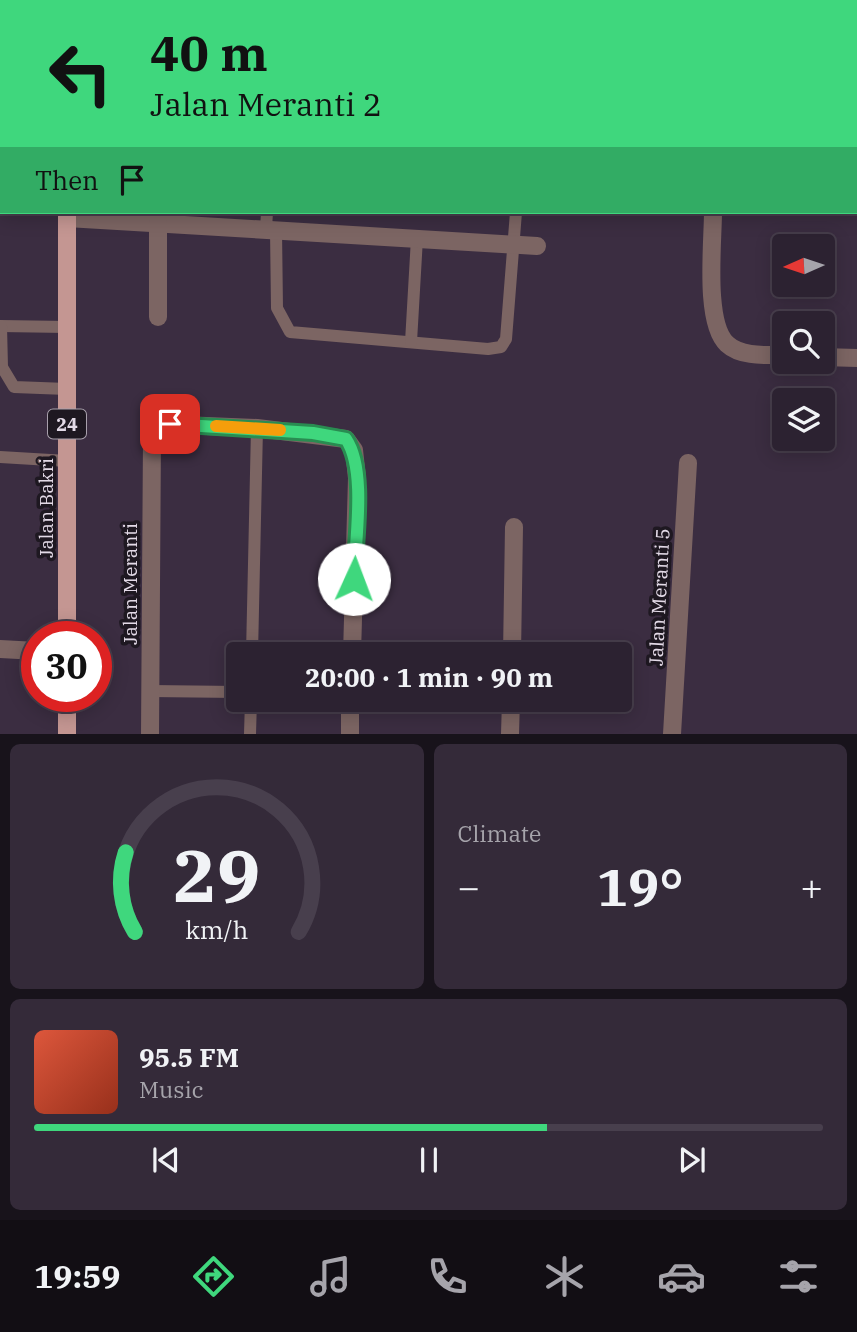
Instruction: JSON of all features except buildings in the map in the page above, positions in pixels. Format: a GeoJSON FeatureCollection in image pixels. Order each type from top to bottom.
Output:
{"type":"FeatureCollection","features":[{"type":"Feature","properties":{"kind":"main road","name":"Jalan Bakri"},"geometry":{"type":"LineString","coordinates":[[67,215],[67,621]]}},
{"type":"Feature","properties":{"kind":"main road"},"geometry":{"type":"LineString","coordinates":[[67,712],[67,733]]}},
{"type":"Feature","properties":{"kind":"street"},"geometry":{"type":"LineString","coordinates":[[713,214],[713,298],[719,334],[735,350],[772,354]]}},
{"type":"Feature","properties":{"kind":"street"},"geometry":{"type":"LineString","coordinates":[[67,215],[159,223],[270,224],[417,239],[537,246]]}},
{"type":"Feature","properties":{"kind":"street"},"geometry":{"type":"LineString","coordinates":[[158,317],[159,223]]}},
{"type":"Feature","properties":{"kind":"street"},"geometry":{"type":"LineString","coordinates":[[835,357],[857,358]]}},
{"type":"Feature","properties":{"kind":"street","name":"Jalan Meranti"},"geometry":{"type":"LineString","coordinates":[[150,733],[152,436],[157,424],[257,428]]}},
{"type":"Feature","properties":{"kind":"street"},"geometry":{"type":"LineString","coordinates":[[257,428],[335,436],[346,439],[354,450],[357,478],[352,642]]}},
{"type":"Feature","properties":{"kind":"street","name":"Jalan Meranti 5"},"geometry":{"type":"LineString","coordinates":[[672,733],[688,463]]}},
{"type":"Feature","properties":{"kind":"street"},"geometry":{"type":"LineString","coordinates":[[512,642],[514,527]]}},
{"type":"Feature","properties":{"kind":"street"},"geometry":{"type":"LineString","coordinates":[[0,649],[21,650]]}},
{"type":"Feature","properties":{"kind":"street"},"geometry":{"type":"LineString","coordinates":[[350,733],[351,712]]}},
{"type":"Feature","properties":{"kind":"street"},"geometry":{"type":"LineString","coordinates":[[510,733],[511,712]]}},
{"type":"Feature","properties":{"kind":"lane"},"geometry":{"type":"LineString","coordinates":[[270,224],[277,308],[290,332],[488,349],[501,347],[506,340],[516,214]]}},
{"type":"Feature","properties":{"kind":"lane"},"geometry":{"type":"LineString","coordinates":[[411,342],[417,239]]}},
{"type":"Feature","properties":{"kind":"lane"},"geometry":{"type":"LineString","coordinates":[[67,327],[1,326],[2,367],[14,387],[67,389]]}},
{"type":"Feature","properties":{"kind":"lane"},"geometry":{"type":"LineString","coordinates":[[252,642],[257,428]]}},
{"type":"Feature","properties":{"kind":"lane"},"geometry":{"type":"LineString","coordinates":[[0,457],[67,461]]}},
{"type":"Feature","properties":{"kind":"lane"},"geometry":{"type":"LineString","coordinates":[[150,691],[226,692]]}},
{"type":"Feature","properties":{"kind":"lane"},"geometry":{"type":"LineString","coordinates":[[250,733],[251,712]]}},
{"type":"Feature","properties":{"kind":"slow traffic"},"geometry":{"type":"LineString","coordinates":[[216,426],[280,430]]}},
{"type":"Feature","properties":{"kind":"route"},"geometry":{"type":"LineString","coordinates":[[170,424],[257,428],[346,439],[354,450],[357,478],[354,579]]}}]}
